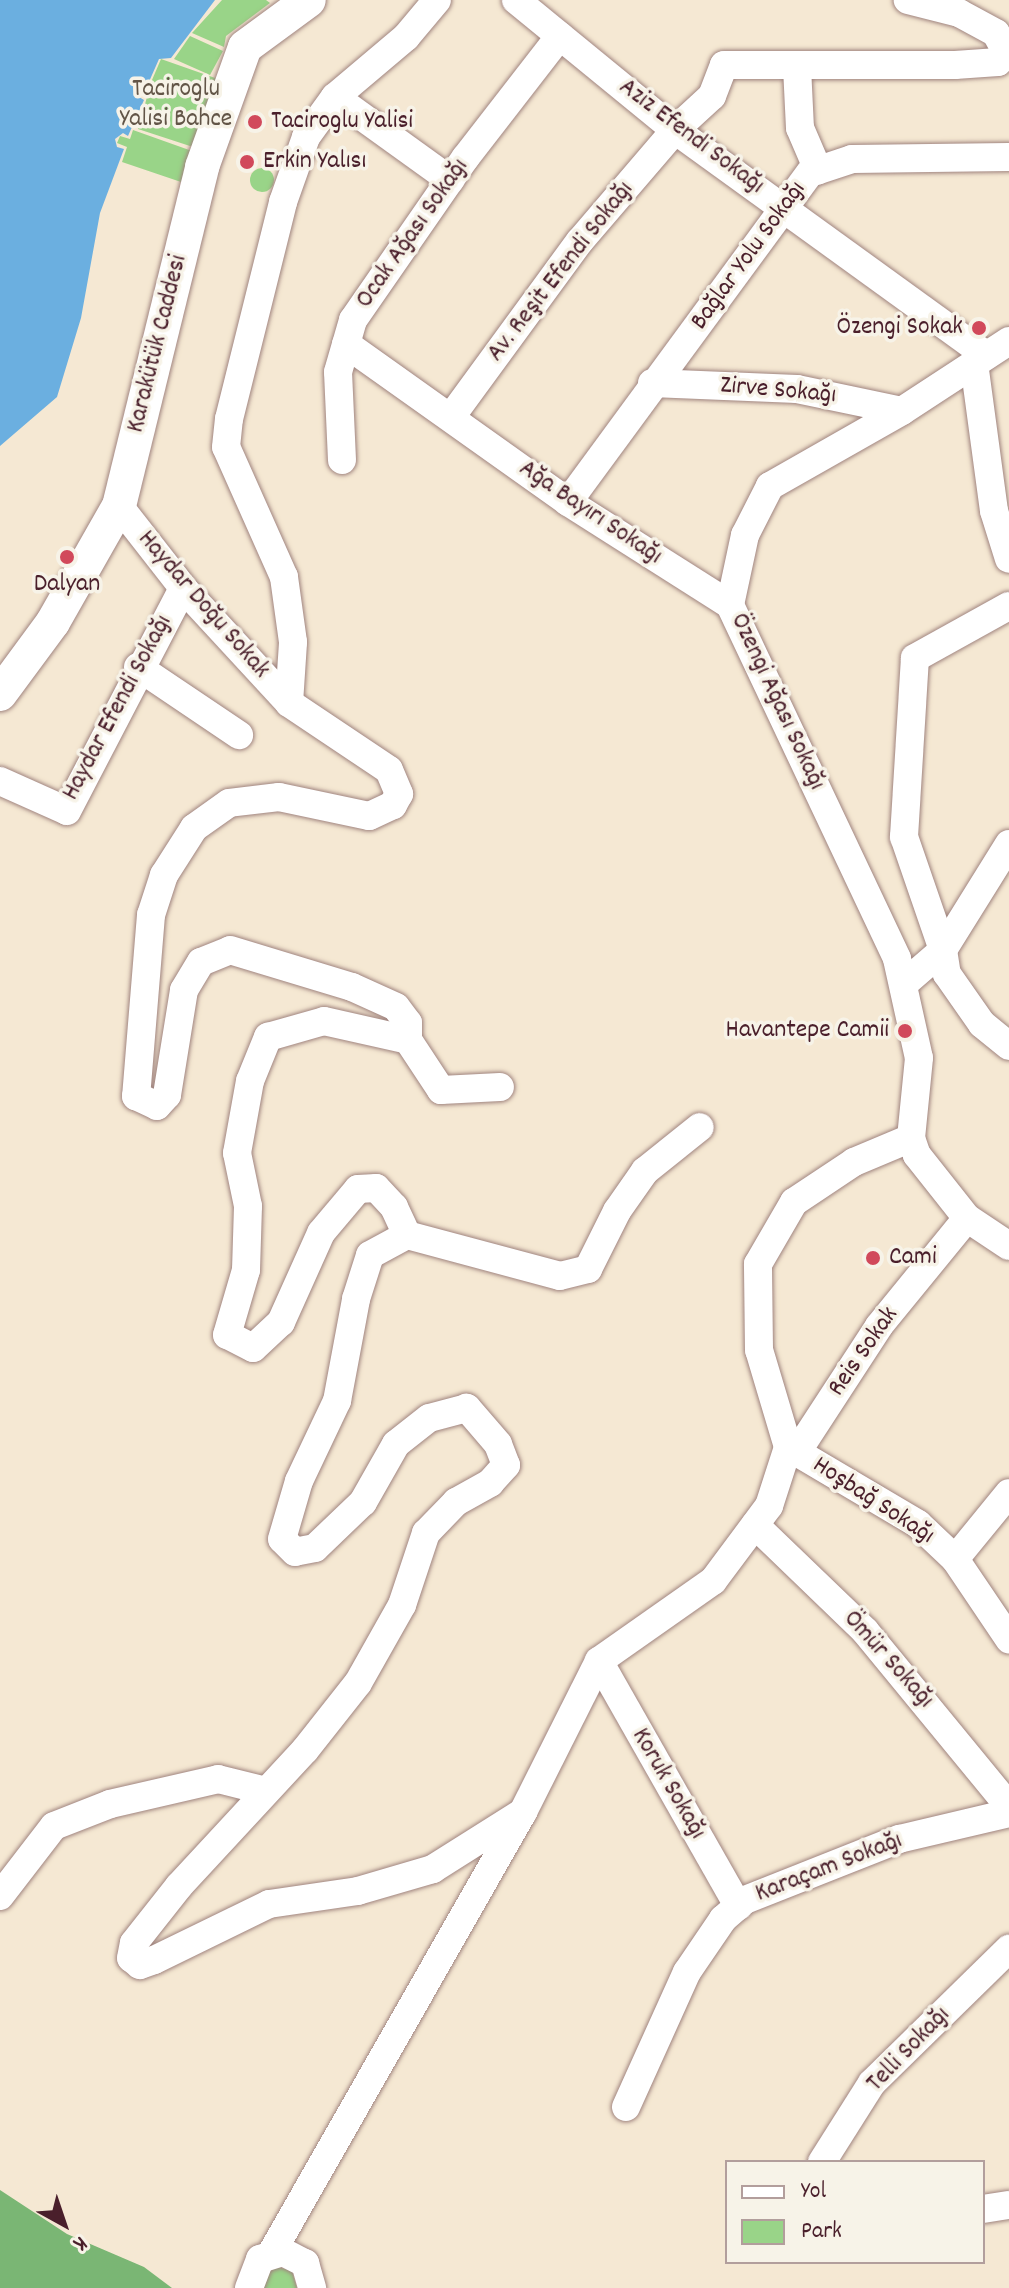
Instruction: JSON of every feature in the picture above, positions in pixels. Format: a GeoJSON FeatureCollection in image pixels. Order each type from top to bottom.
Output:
{"type":"FeatureCollection","features":[{"type":"Feature","properties":{"kind":"main road","name":"Karakütük Caddesi"},"geometry":{"type":"LineString","coordinates":[[0,694],[53,622],[119,506],[202,167],[245,47],[309,0]]}},
{"type":"Feature","properties":{"kind":"street"},"geometry":{"type":"LineString","coordinates":[[289,703],[293,642],[284,577],[226,447],[283,202],[306,137],[335,97],[406,37],[437,0]]}},
{"type":"Feature","properties":{"kind":"street","name":"Aziz Efendi Sokağı"},"geometry":{"type":"LineString","coordinates":[[516,0],[675,130],[990,353]]}},
{"type":"Feature","properties":{"kind":"street"},"geometry":{"type":"LineString","coordinates":[[818,170],[800,128],[797,67],[998,62],[1007,51],[996,33],[957,4],[908,0]]}},
{"type":"Feature","properties":{"kind":"street","name":"Ocak Ağası Sokağı"},"geometry":{"type":"LineString","coordinates":[[342,460],[338,372],[346,344],[377,282],[560,36]]}},
{"type":"Feature","properties":{"kind":"street","name":"Av. Reşit Efendi Sokağı"},"geometry":{"type":"LineString","coordinates":[[451,417],[580,241],[675,130],[712,96],[724,65],[797,67]]}},
{"type":"Feature","properties":{"kind":"street"},"geometry":{"type":"LineString","coordinates":[[335,97],[450,180]]}},
{"type":"Feature","properties":{"kind":"street","name":"Bağlar Yolu Sokağı"},"geometry":{"type":"LineString","coordinates":[[568,502],[652,383],[728,290],[782,205],[818,170],[852,159],[1009,157]]}},
{"type":"Feature","properties":{"kind":"street","name":"Ağa Bayırı Sokağı"},"geometry":{"type":"LineString","coordinates":[[346,344],[568,502],[730,605]]}},
{"type":"Feature","properties":{"kind":"street"},"geometry":{"type":"LineString","coordinates":[[990,353],[994,511],[1009,559]]}},
{"type":"Feature","properties":{"kind":"street","name":"Özengi Ağası Sokağı"},"geometry":{"type":"LineString","coordinates":[[911,1138],[919,1058],[905,983],[730,605],[745,535],[770,486],[902,411],[990,353]]}},
{"type":"Feature","properties":{"kind":"street","name":"Zirve Sokağı"},"geometry":{"type":"LineString","coordinates":[[652,383],[797,389],[902,411]]}},
{"type":"Feature","properties":{"kind":"street","name":"Haydar Doğu Sokak"},"geometry":{"type":"LineString","coordinates":[[119,506],[183,588],[289,703],[389,770],[399,794],[393,805],[369,816],[279,797],[229,803],[194,828],[164,875],[151,915],[136,1096],[157,1106],[167,1095],[184,990],[201,962],[230,950],[352,987],[396,1007],[408,1023],[408,1040]]}},
{"type":"Feature","properties":{"kind":"street","name":"Haydar Efendi Sokağı"},"geometry":{"type":"LineString","coordinates":[[0,781],[67,811],[138,667],[183,588]]}},
{"type":"Feature","properties":{"kind":"street"},"geometry":{"type":"LineString","coordinates":[[1009,606],[915,658],[904,837],[943,950],[947,974],[982,1024],[1009,1046]]}},
{"type":"Feature","properties":{"kind":"street"},"geometry":{"type":"LineString","coordinates":[[138,667],[239,735]]}},
{"type":"Feature","properties":{"kind":"street"},"geometry":{"type":"LineString","coordinates":[[905,983],[943,950],[1009,844]]}},
{"type":"Feature","properties":{"kind":"street"},"geometry":{"type":"LineString","coordinates":[[407,1235],[394,1207],[376,1188],[358,1189],[321,1233],[281,1322],[253,1348],[227,1335],[246,1270],[248,1206],[237,1153],[250,1081],[268,1037],[324,1021],[408,1040],[441,1090],[500,1087]]}},
{"type":"Feature","properties":{"kind":"street"},"geometry":{"type":"LineString","coordinates":[[523,1812],[433,1869],[358,1891],[269,1904],[154,1960],[140,1965],[131,1958],[134,1943],[179,1886],[266,1791],[358,1683],[402,1605],[426,1533],[456,1502],[490,1483],[506,1465],[498,1444],[467,1408],[429,1418],[396,1444],[363,1502],[315,1548],[295,1552],[282,1539],[299,1481],[337,1401],[356,1299],[370,1255],[407,1235],[560,1276],[588,1269],[617,1211],[645,1171],[700,1127]]}},
{"type":"Feature","properties":{"kind":"street"},"geometry":{"type":"LineString","coordinates":[[792,1450],[759,1350],[758,1264],[794,1202],[854,1162],[911,1138],[917,1155],[967,1218],[1009,1246]]}},
{"type":"Feature","properties":{"kind":"street","name":"Reis Sokak"},"geometry":{"type":"LineString","coordinates":[[599,1661],[713,1581],[769,1506],[792,1450],[879,1326],[967,1218]]}},
{"type":"Feature","properties":{"kind":"street","name":"Hoşbağ Sokağı"},"geometry":{"type":"LineString","coordinates":[[792,1450],[918,1524],[955,1559],[1009,1639]]}},
{"type":"Feature","properties":{"kind":"street"},"geometry":{"type":"LineString","coordinates":[[955,1559],[1009,1493]]}},
{"type":"Feature","properties":{"kind":"street","name":"Ömür Sokağı"},"geometry":{"type":"LineString","coordinates":[[755,1525],[865,1631],[1009,1806]]}},
{"type":"Feature","properties":{"kind":"street"},"geometry":{"type":"LineString","coordinates":[[249,2288],[252,2269],[271,2254],[523,1812],[599,1661]]}},
{"type":"Feature","properties":{"kind":"street","name":"Koruk Sokağı"},"geometry":{"type":"LineString","coordinates":[[599,1661],[738,1906]]}},
{"type":"Feature","properties":{"kind":"street"},"geometry":{"type":"LineString","coordinates":[[0,1896],[54,1826],[96,1809],[218,1779],[266,1791]]}},
{"type":"Feature","properties":{"kind":"street","name":"Karaçam Sokağı"},"geometry":{"type":"LineString","coordinates":[[626,2107],[687,1972],[723,1919],[738,1906],[899,1839],[1009,1813]]}},
{"type":"Feature","properties":{"kind":"street","name":"Telli Sokağı"},"geometry":{"type":"LineString","coordinates":[[823,2160],[872,2083],[1009,1949]]}},
{"type":"Feature","properties":{"kind":"street"},"geometry":{"type":"LineString","coordinates":[[985,2209],[1009,2205]]}},
{"type":"Feature","properties":{"kind":"street"},"geometry":{"type":"LineString","coordinates":[[271,2254],[283,2252],[305,2263],[312,2288]]}},
{"type":"Feature","properties":{"kind":"green space"},"geometry":{"type":"Polygon","coordinates":[[[222,0],[266,0],[270,3],[226,36],[224,47],[192,33],[222,0]]]}},
{"type":"Feature","properties":{"kind":"green space"},"geometry":{"type":"Polygon","coordinates":[[[190,36],[223,51],[210,75],[174,59],[190,36]]]}},
{"type":"Feature","properties":{"kind":"green space","name":"Taciroglu Yalisi Bahce"},"geometry":{"type":"Polygon","coordinates":[[[161,59],[218,79],[193,147],[138,129],[147,97],[141,94],[143,87],[149,87],[161,59]]]}},
{"type":"Feature","properties":{"kind":"green space"},"geometry":{"type":"Polygon","coordinates":[[[133,130],[192,151],[181,182],[122,162],[127,147],[117,143],[120,136],[130,139],[133,130]]]}},
{"type":"Feature","properties":{"kind":"green space"},"geometry":{"type":"Polygon","coordinates":[[[262,168],[270,172],[274,180],[270,188],[262,192],[254,188],[250,180],[254,172],[262,168]]]}},
{"type":"Feature","properties":{"kind":"green space"},"geometry":{"type":"Polygon","coordinates":[[[0,2190],[67,2234],[144,2267],[172,2288],[0,2288],[0,2190]]]}},
{"type":"Feature","properties":{"kind":"green space"},"geometry":{"type":"Polygon","coordinates":[[[278,2267],[292,2271],[297,2288],[262,2288],[271,2269],[278,2267]]]}},
{"type":"Feature","properties":{"kind":"water"},"geometry":{"type":"Polygon","coordinates":[[[0,0],[215,0],[171,58],[159,59],[148,84],[141,85],[139,97],[144,100],[128,136],[123,133],[115,139],[117,147],[124,149],[100,213],[81,318],[57,397],[0,446],[0,0]]]}},
{"type":"Feature","properties":{"kind":"place","name":"Taciroglu Yalisi"},"geometry":{"type":"Point","coordinates":[255,122]}},
{"type":"Feature","properties":{"kind":"place","name":"Erkin Yalısı"},"geometry":{"type":"Point","coordinates":[247,162]}},
{"type":"Feature","properties":{"kind":"place","name":"Özengi Sokak"},"geometry":{"type":"Point","coordinates":[979,328]}},
{"type":"Feature","properties":{"kind":"place","name":"Dalyan"},"geometry":{"type":"Point","coordinates":[67,557]}},
{"type":"Feature","properties":{"kind":"place","name":"Havantepe Camii"},"geometry":{"type":"Point","coordinates":[905,1031]}},
{"type":"Feature","properties":{"kind":"place","name":"Cami"},"geometry":{"type":"Point","coordinates":[873,1258]}}]}
